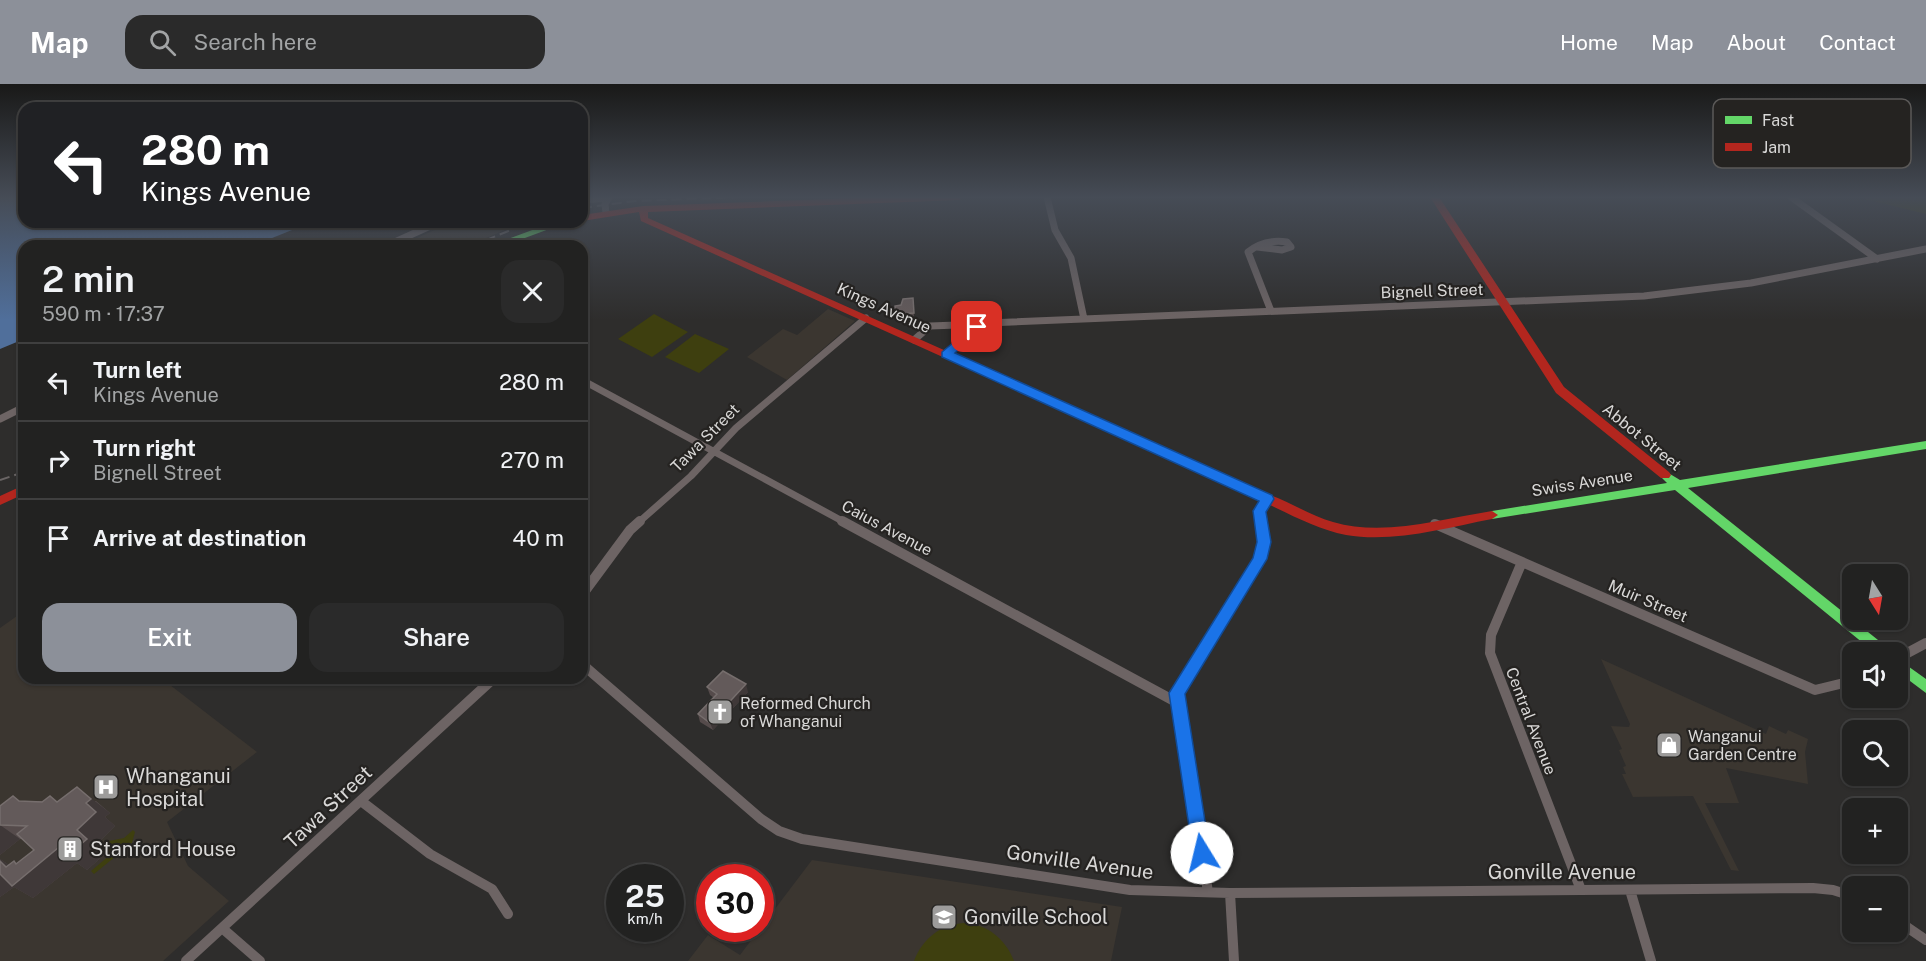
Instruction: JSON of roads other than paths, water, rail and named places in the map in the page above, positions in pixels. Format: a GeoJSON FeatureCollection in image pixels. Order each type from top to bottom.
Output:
{"type":"FeatureCollection","features":[{"type":"Feature","properties":{"kind":"street","name":"Kings Avenue"},"geometry":{"type":"LineString","coordinates":[[686,238],[1267,499],[1332,526],[1351,531]]}},
{"type":"Feature","properties":{"kind":"street"},"geometry":{"type":"LineString","coordinates":[[1060,238],[1071,258],[1084,319]]}},
{"type":"Feature","properties":{"kind":"street","name":"Abbot Street"},"geometry":{"type":"LineString","coordinates":[[1460,238],[1560,390],[1871,642]]}},
{"type":"Feature","properties":{"kind":"street"},"geometry":{"type":"LineString","coordinates":[[1848,238],[1877,259]]}},
{"type":"Feature","properties":{"kind":"street"},"geometry":{"type":"LineString","coordinates":[[1257,247],[1248,252],[1247,256],[1270,311]]}},
{"type":"Feature","properties":{"kind":"street","name":"Bignell Street"},"geometry":{"type":"LineString","coordinates":[[946,354],[972,331],[988,323],[1644,296],[1751,284],[1926,249]]}},
{"type":"Feature","properties":{"kind":"street","name":"Tawa Street"},"geometry":{"type":"LineString","coordinates":[[588,587],[630,530],[691,476],[712,450],[866,318]]}},
{"type":"Feature","properties":{"kind":"street"},"geometry":{"type":"LineString","coordinates":[[914,340],[930,326],[957,325]]}},
{"type":"Feature","properties":{"kind":"street","name":"Caius Avenue"},"geometry":{"type":"LineString","coordinates":[[588,383],[1178,703]]}},
{"type":"Feature","properties":{"kind":"street"},"geometry":{"type":"LineString","coordinates":[[0,419],[18,410]]}},
{"type":"Feature","properties":{"kind":"street","name":"Swiss Avenue"},"geometry":{"type":"LineString","coordinates":[[1351,531],[1373,533],[1435,524],[1926,445]]}},
{"type":"Feature","properties":{"kind":"street"},"geometry":{"type":"LineString","coordinates":[[0,501],[18,492]]}},
{"type":"Feature","properties":{"kind":"street"},"geometry":{"type":"LineString","coordinates":[[1208,892],[1177,693],[1260,559],[1264,542],[1260,511],[1267,499]]}},
{"type":"Feature","properties":{"kind":"street","name":"Muir Street"},"geometry":{"type":"LineString","coordinates":[[1435,524],[1815,690],[1842,683]]}},
{"type":"Feature","properties":{"kind":"street","name":"Central Avenue"},"geometry":{"type":"LineString","coordinates":[[1522,562],[1491,635],[1490,653],[1581,890]]}},
{"type":"Feature","properties":{"kind":"street"},"geometry":{"type":"LineString","coordinates":[[1908,653],[1926,643]]}},
{"type":"Feature","properties":{"kind":"street","name":"Gonville Avenue"},"geometry":{"type":"LineString","coordinates":[[588,669],[761,819],[789,836],[1130,890],[1230,893],[1813,888],[1842,893]]}},
{"type":"Feature","properties":{"kind":"street"},"geometry":{"type":"LineString","coordinates":[[1908,672],[1926,687]]}},
{"type":"Feature","properties":{"kind":"street","name":"Tawa Street"},"geometry":{"type":"LineString","coordinates":[[186,961],[488,684]]}},
{"type":"Feature","properties":{"kind":"street"},"geometry":{"type":"LineString","coordinates":[[361,801],[430,855],[492,889],[508,914]]}},
{"type":"Feature","properties":{"kind":"street"},"geometry":{"type":"LineString","coordinates":[[1630,890],[1652,961]]}},
{"type":"Feature","properties":{"kind":"street"},"geometry":{"type":"LineString","coordinates":[[1230,893],[1233,961]]}},
{"type":"Feature","properties":{"kind":"street"},"geometry":{"type":"LineString","coordinates":[[222,928],[260,961]]}},
{"type":"Feature","properties":{"kind":"street"},"geometry":{"type":"LineString","coordinates":[[1908,928],[1926,940]]}},
{"type":"Feature","properties":{"kind":"water"},"geometry":{"type":"Polygon","coordinates":[[[0,238],[272,238],[267,240],[18,240],[18,342],[0,349],[0,238]]]}},
{"type":"Feature","properties":{"kind":"railway"},"geometry":{"type":"LineString","coordinates":[[486,240],[492,238]]}},
{"type":"Feature","properties":{"kind":"railway"},"geometry":{"type":"LineString","coordinates":[[0,480],[18,474]]}},
{"type":"Feature","properties":{"kind":"place","name":"Reformed Church of Whanganui"},"geometry":{"type":"Point","coordinates":[720,712]}},
{"type":"Feature","properties":{"kind":"place","name":"Wanganui Garden Centre"},"geometry":{"type":"Point","coordinates":[1669,745]}},
{"type":"Feature","properties":{"kind":"place","name":"Whanganui Hospital"},"geometry":{"type":"Point","coordinates":[106,787]}},
{"type":"Feature","properties":{"kind":"place","name":"Stanford House"},"geometry":{"type":"Point","coordinates":[70,849]}},
{"type":"Feature","properties":{"kind":"place","name":"Gonville School"},"geometry":{"type":"Point","coordinates":[944,917]}}]}
